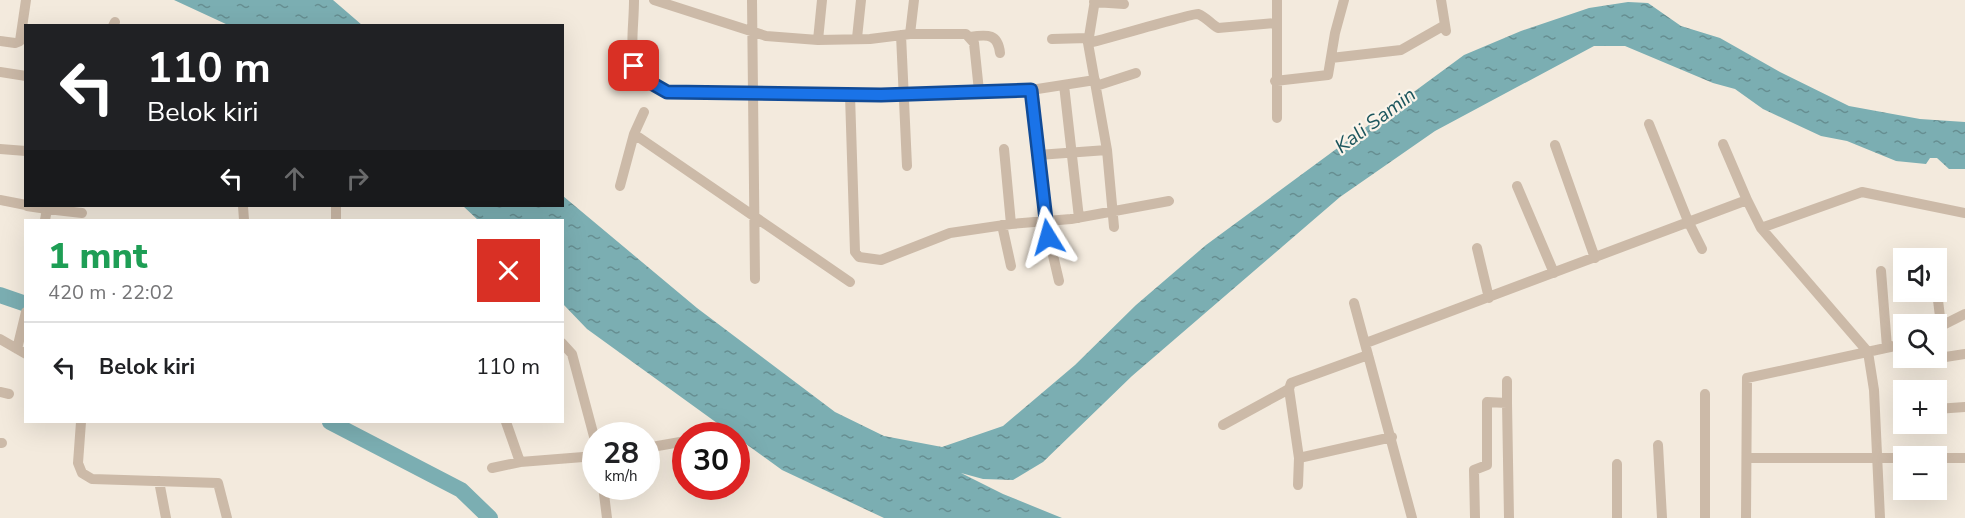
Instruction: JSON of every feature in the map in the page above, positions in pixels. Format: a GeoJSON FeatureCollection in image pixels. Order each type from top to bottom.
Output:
{"type":"FeatureCollection","features":[{"type":"Feature","properties":{"kind":"street"},"geometry":{"type":"LineString","coordinates":[[0,41],[15,43],[20,41],[26,0]]}},
{"type":"Feature","properties":{"kind":"street"},"geometry":{"type":"LineString","coordinates":[[634,0],[634,66],[646,80],[667,92],[850,95],[1031,90],[1096,83],[1136,73]]}},
{"type":"Feature","properties":{"kind":"street"},"geometry":{"type":"LineString","coordinates":[[752,0],[755,279]]}},
{"type":"Feature","properties":{"kind":"street"},"geometry":{"type":"LineString","coordinates":[[818,40],[822,0]]}},
{"type":"Feature","properties":{"kind":"street"},"geometry":{"type":"LineString","coordinates":[[857,39],[861,0]]}},
{"type":"Feature","properties":{"kind":"street"},"geometry":{"type":"LineString","coordinates":[[907,166],[906,34],[914,0]]}},
{"type":"Feature","properties":{"kind":"street"},"geometry":{"type":"LineString","coordinates":[[1277,0],[1275,23],[1277,118]]}},
{"type":"Feature","properties":{"kind":"street"},"geometry":{"type":"LineString","coordinates":[[1275,81],[1329,80],[1331,58],[1344,0]]}},
{"type":"Feature","properties":{"kind":"street"},"geometry":{"type":"LineString","coordinates":[[1331,58],[1401,50],[1446,28],[1441,0]]}},
{"type":"Feature","properties":{"kind":"street"},"geometry":{"type":"LineString","coordinates":[[662,1],[766,36],[818,40],[906,34],[966,34],[974,43],[979,92]]}},
{"type":"Feature","properties":{"kind":"street"},"geometry":{"type":"LineString","coordinates":[[1114,226],[1107,150],[1088,41],[1094,1],[1124,4]]}},
{"type":"Feature","properties":{"kind":"street"},"geometry":{"type":"LineString","coordinates":[[1052,39],[1088,41],[1144,30],[1192,14],[1197,14],[1218,28],[1275,23]]}},
{"type":"Feature","properties":{"kind":"street"},"geometry":{"type":"LineString","coordinates":[[970,37],[986,34],[993,36],[998,41],[1000,53]]}},
{"type":"Feature","properties":{"kind":"street"},"geometry":{"type":"LineString","coordinates":[[0,72],[24,76]]}},
{"type":"Feature","properties":{"kind":"street"},"geometry":{"type":"LineString","coordinates":[[1064,85],[1079,218]]}},
{"type":"Feature","properties":{"kind":"street"},"geometry":{"type":"LineString","coordinates":[[1031,90],[1045,221],[1059,281]]}},
{"type":"Feature","properties":{"kind":"street"},"geometry":{"type":"LineString","coordinates":[[850,95],[855,252],[859,257],[881,260],[950,233],[1006,224],[1079,218],[1169,201]]}},
{"type":"Feature","properties":{"kind":"street"},"geometry":{"type":"LineString","coordinates":[[620,186],[634,134],[644,112]]}},
{"type":"Feature","properties":{"kind":"street"},"geometry":{"type":"LineString","coordinates":[[1649,124],[1688,221],[1702,249]]}},
{"type":"Feature","properties":{"kind":"street"},"geometry":{"type":"LineString","coordinates":[[634,134],[850,282]]}},
{"type":"Feature","properties":{"kind":"street"},"geometry":{"type":"LineString","coordinates":[[1723,144],[1761,228],[1868,352],[1874,390],[1880,518]]}},
{"type":"Feature","properties":{"kind":"street"},"geometry":{"type":"LineString","coordinates":[[1555,145],[1595,258]]}},
{"type":"Feature","properties":{"kind":"street"},"geometry":{"type":"LineString","coordinates":[[1004,148],[1006,224],[1011,266]]}},
{"type":"Feature","properties":{"kind":"street"},"geometry":{"type":"LineString","coordinates":[[0,149],[24,151]]}},
{"type":"Feature","properties":{"kind":"street"},"geometry":{"type":"LineString","coordinates":[[1038,155],[1107,150]]}},
{"type":"Feature","properties":{"kind":"street"},"geometry":{"type":"LineString","coordinates":[[1517,186],[1554,273]]}},
{"type":"Feature","properties":{"kind":"street"},"geometry":{"type":"LineString","coordinates":[[1761,228],[1862,192],[1965,213]]}},
{"type":"Feature","properties":{"kind":"street"},"geometry":{"type":"LineString","coordinates":[[0,200],[24,205]]}},
{"type":"Feature","properties":{"kind":"street"},"geometry":{"type":"LineString","coordinates":[[1298,485],[1299,458],[1289,389],[1291,382],[1489,298],[1747,200]]}},
{"type":"Feature","properties":{"kind":"street"},"geometry":{"type":"LineString","coordinates":[[30,207],[46,215],[82,213]]}},
{"type":"Feature","properties":{"kind":"street"},"geometry":{"type":"LineString","coordinates":[[1477,248],[1489,298]]}},
{"type":"Feature","properties":{"kind":"street"},"geometry":{"type":"LineString","coordinates":[[1881,271],[1887,347]]}},
{"type":"Feature","properties":{"kind":"street"},"geometry":{"type":"LineString","coordinates":[[1354,303],[1412,518]]}},
{"type":"Feature","properties":{"kind":"street"},"geometry":{"type":"LineString","coordinates":[[1947,323],[1965,314]]}},
{"type":"Feature","properties":{"kind":"street"},"geometry":{"type":"LineString","coordinates":[[0,339],[21,351],[24,317]]}},
{"type":"Feature","properties":{"kind":"street"},"geometry":{"type":"LineString","coordinates":[[564,345],[572,354],[590,422]]}},
{"type":"Feature","properties":{"kind":"street"},"geometry":{"type":"LineString","coordinates":[[1746,518],[1748,458],[1745,384],[1748,378],[1893,346]]}},
{"type":"Feature","properties":{"kind":"street"},"geometry":{"type":"LineString","coordinates":[[1947,357],[1965,354]]}},
{"type":"Feature","properties":{"kind":"street"},"geometry":{"type":"LineString","coordinates":[[1507,381],[1509,518]]}},
{"type":"Feature","properties":{"kind":"street"},"geometry":{"type":"LineString","coordinates":[[1223,425],[1289,389]]}},
{"type":"Feature","properties":{"kind":"street"},"geometry":{"type":"LineString","coordinates":[[1705,394],[1705,518]]}},
{"type":"Feature","properties":{"kind":"street"},"geometry":{"type":"LineString","coordinates":[[1475,518],[1475,469],[1487,465],[1487,402],[1507,403]]}},
{"type":"Feature","properties":{"kind":"street"},"geometry":{"type":"LineString","coordinates":[[1947,408],[1965,407]]}},
{"type":"Feature","properties":{"kind":"street"},"geometry":{"type":"LineString","coordinates":[[81,423],[78,464],[82,473],[92,479],[218,483],[227,518]]}},
{"type":"Feature","properties":{"kind":"street"},"geometry":{"type":"LineString","coordinates":[[506,423],[520,462]]}},
{"type":"Feature","properties":{"kind":"street"},"geometry":{"type":"LineString","coordinates":[[1299,458],[1392,437]]}},
{"type":"Feature","properties":{"kind":"street"},"geometry":{"type":"LineString","coordinates":[[1658,445],[1662,518]]}},
{"type":"Feature","properties":{"kind":"street"},"geometry":{"type":"LineString","coordinates":[[492,468],[520,462],[582,457]]}},
{"type":"Feature","properties":{"kind":"street"},"geometry":{"type":"LineString","coordinates":[[1748,458],[1893,458]]}},
{"type":"Feature","properties":{"kind":"street"},"geometry":{"type":"LineString","coordinates":[[1947,458],[1965,458]]}},
{"type":"Feature","properties":{"kind":"street"},"geometry":{"type":"LineString","coordinates":[[1617,464],[1617,518]]}},
{"type":"Feature","properties":{"kind":"street"},"geometry":{"type":"LineString","coordinates":[[159,481],[166,518]]}},
{"type":"Feature","properties":{"kind":"street"},"geometry":{"type":"LineString","coordinates":[[605,500],[607,518]]}},
{"type":"Feature","properties":{"kind":"water"},"geometry":{"type":"Polygon","coordinates":[[[174,0],[333,0],[361,24],[226,24],[174,0]]]}},
{"type":"Feature","properties":{"kind":"water"},"geometry":{"type":"Polygon","coordinates":[[[1628,2],[1648,3],[1681,26],[1720,38],[1780,72],[1849,106],[1920,119],[1965,122],[1965,169],[1949,169],[1937,158],[1930,158],[1926,164],[1896,161],[1847,141],[1821,136],[1763,109],[1735,89],[1713,83],[1625,46],[1594,46],[1435,131],[1340,197],[1132,376],[1043,462],[1013,480],[983,479],[961,473],[1003,494],[1062,518],[884,518],[782,470],[750,447],[750,422],[716,422],[587,329],[564,305],[564,219],[477,219],[464,207],[564,207],[564,197],[697,308],[835,412],[884,436],[942,447],[1003,426],[1075,365],[1136,305],[1206,245],[1464,55],[1521,31],[1589,8],[1628,2]]]}},
{"type":"Feature","properties":{"kind":"waterway"},"geometry":{"type":"LineString","coordinates":[[0,295],[24,303]]}},
{"type":"Feature","properties":{"kind":"waterway"},"geometry":{"type":"LineString","coordinates":[[332,423],[461,490],[490,518]]}},
{"type":"Feature","properties":{"kind":"route"},"geometry":{"type":"LineString","coordinates":[[634,66],[646,80],[667,92],[881,95],[1031,90],[1048,237]]}},
{"type":"Feature","properties":{"kind":"water label","name":"Kali Samin"},"geometry":{"type":"Point","coordinates":[1375,120]}}]}
